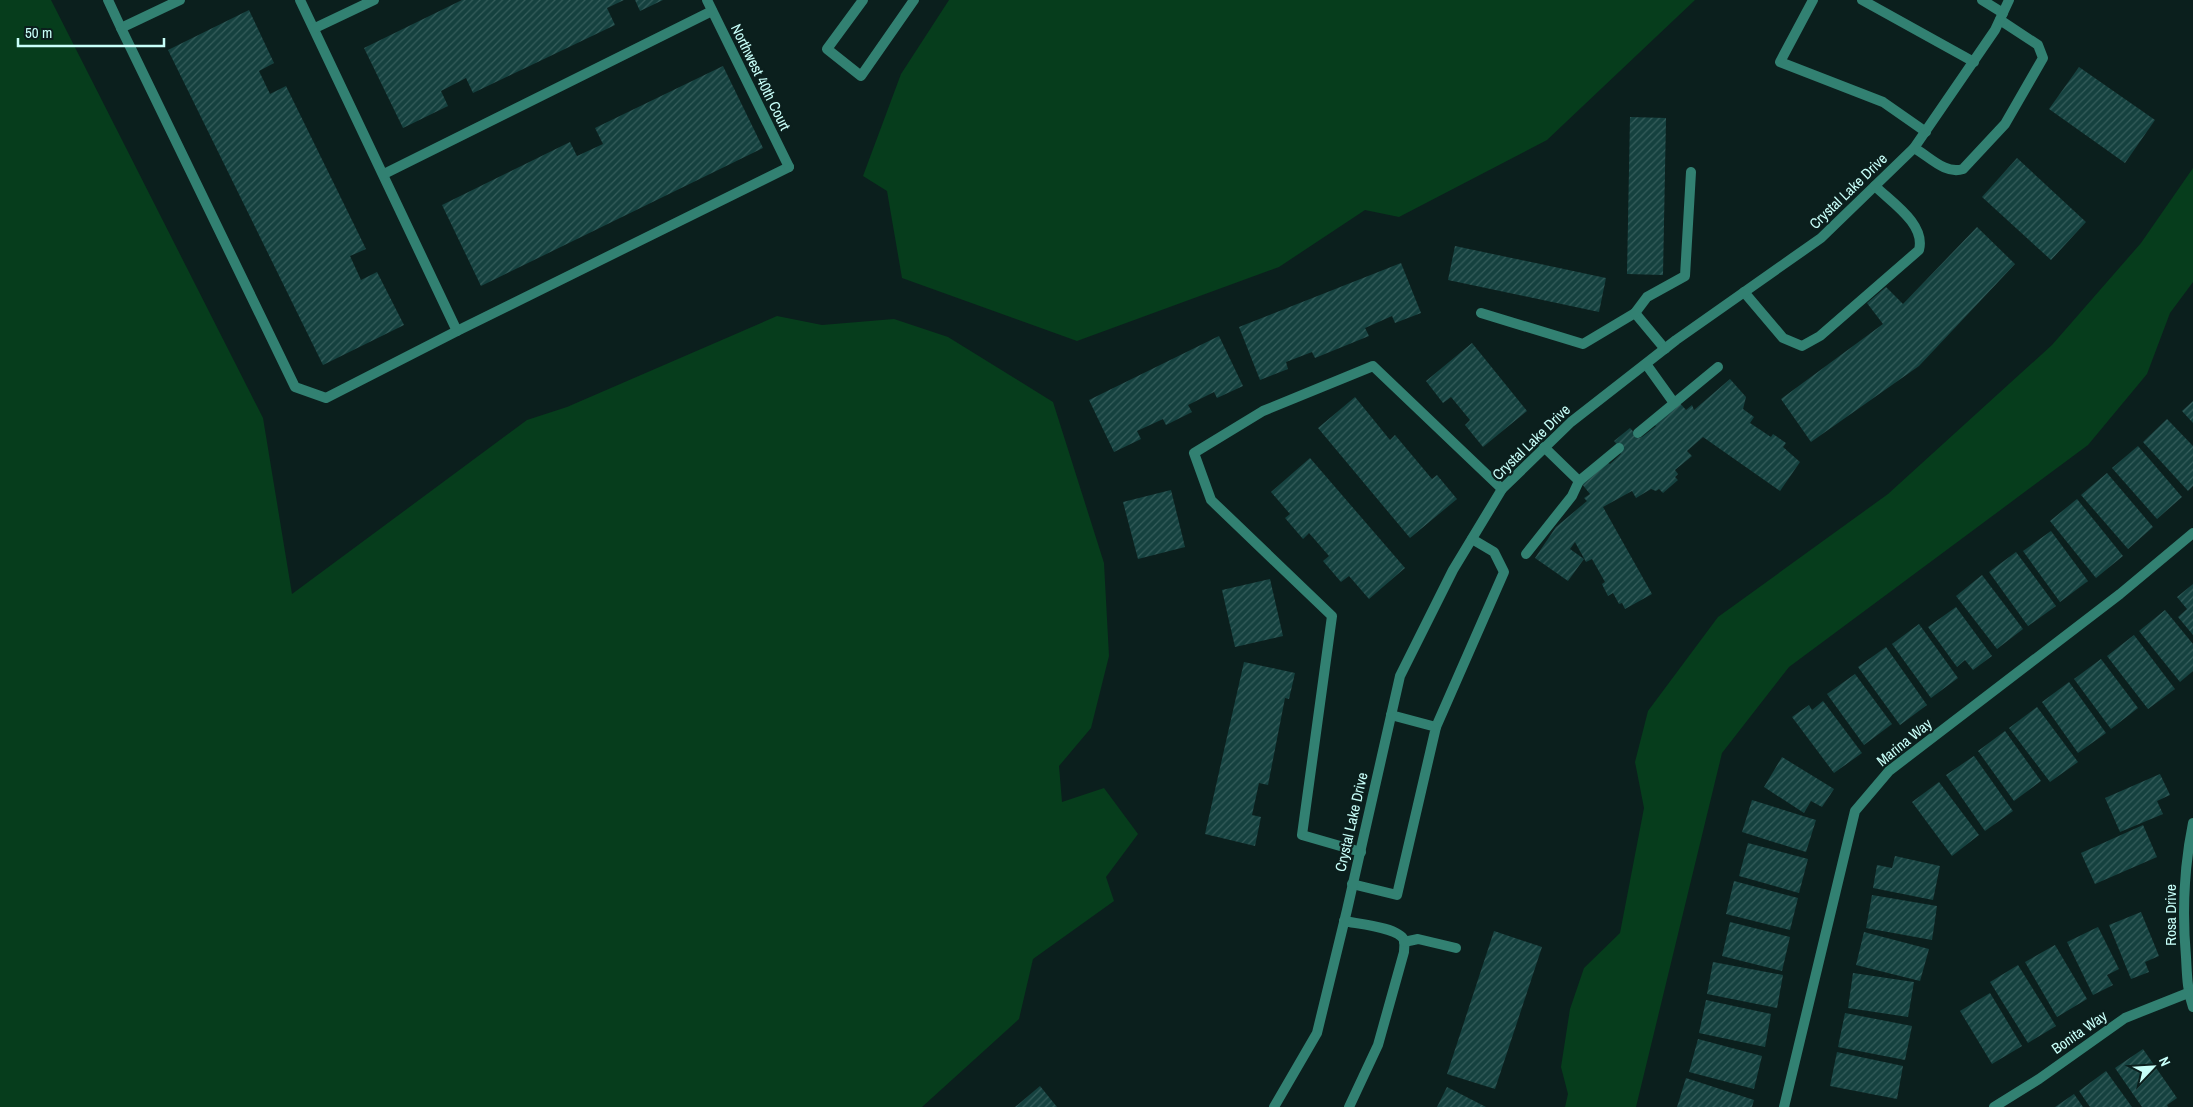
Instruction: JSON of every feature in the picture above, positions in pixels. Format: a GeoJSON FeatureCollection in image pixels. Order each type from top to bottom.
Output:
{"type":"FeatureCollection","features":[{"type":"Feature","properties":{"kind":"street"},"geometry":{"type":"LineString","coordinates":[[108,0],[295,386],[326,398],[457,331],[315,28],[300,0]]}},
{"type":"Feature","properties":{"kind":"street"},"geometry":{"type":"LineString","coordinates":[[121,28],[180,0]]}},
{"type":"Feature","properties":{"kind":"street"},"geometry":{"type":"LineString","coordinates":[[315,28],[374,0]]}},
{"type":"Feature","properties":{"kind":"street","name":"Northwest 40th Court"},"geometry":{"type":"LineString","coordinates":[[457,331],[789,167],[707,0]]}},
{"type":"Feature","properties":{"kind":"street"},"geometry":{"type":"LineString","coordinates":[[863,0],[827,50],[861,76],[914,0]]}},
{"type":"Feature","properties":{"kind":"street"},"geometry":{"type":"LineString","coordinates":[[1813,0],[1780,62],[1883,102],[1926,132]]}},
{"type":"Feature","properties":{"kind":"street"},"geometry":{"type":"LineString","coordinates":[[1862,0],[1974,62]]}},
{"type":"Feature","properties":{"kind":"street"},"geometry":{"type":"LineString","coordinates":[[1914,148],[1945,168],[1957,171],[1963,169],[2005,124],[2043,58],[2038,45],[1982,0]]}},
{"type":"Feature","properties":{"kind":"street","name":"Crystal Lake Drive"},"geometry":{"type":"LineString","coordinates":[[1274,1107],[1317,1033],[1400,676],[1453,570],[1502,489],[1571,422],[1665,349],[1821,238],[1875,186],[1914,148],[1926,132],[1974,62],[2002,16],[2009,0]]}},
{"type":"Feature","properties":{"kind":"street"},"geometry":{"type":"LineString","coordinates":[[384,174],[712,11]]}},
{"type":"Feature","properties":{"kind":"street"},"geometry":{"type":"LineString","coordinates":[[1481,313],[1583,344],[1635,314],[1647,298],[1685,276],[1691,172]]}},
{"type":"Feature","properties":{"kind":"street"},"geometry":{"type":"LineString","coordinates":[[1744,292],[1783,338],[1802,346],[1820,336],[1919,250],[1921,243],[1915,225],[1875,186]]}},
{"type":"Feature","properties":{"kind":"street"},"geometry":{"type":"LineString","coordinates":[[1635,314],[1665,349]]}},
{"type":"Feature","properties":{"kind":"street"},"geometry":{"type":"LineString","coordinates":[[1646,364],[1674,403]]}},
{"type":"Feature","properties":{"kind":"street"},"geometry":{"type":"LineString","coordinates":[[1360,852],[1302,835],[1332,616],[1211,500],[1194,453],[1263,411],[1373,366],[1502,489]]}},
{"type":"Feature","properties":{"kind":"street"},"geometry":{"type":"LineString","coordinates":[[1638,433],[1718,367]]}},
{"type":"Feature","properties":{"kind":"street"},"geometry":{"type":"LineString","coordinates":[[1544,447],[1579,481]]}},
{"type":"Feature","properties":{"kind":"street"},"geometry":{"type":"LineString","coordinates":[[1526,554],[1572,496],[1579,481],[1619,448]]}},
{"type":"Feature","properties":{"kind":"street","name":"Marina Way"},"geometry":{"type":"LineString","coordinates":[[1784,1107],[1855,811],[1889,771],[2120,594],[2193,533]]}},
{"type":"Feature","properties":{"kind":"street"},"geometry":{"type":"LineString","coordinates":[[1352,884],[1397,895],[1436,727],[1504,572],[1494,552],[1472,540]]}},
{"type":"Feature","properties":{"kind":"street"},"geometry":{"type":"LineString","coordinates":[[1391,715],[1436,727]]}},
{"type":"Feature","properties":{"kind":"street","name":"Rosa Drive"},"geometry":{"type":"LineString","coordinates":[[2193,823],[2185,860],[2184,928],[2188,993],[2193,1007]]}},
{"type":"Feature","properties":{"kind":"street"},"geometry":{"type":"LineString","coordinates":[[1344,921],[1390,930],[1400,935],[1404,942],[1404,952],[1378,1045],[1349,1107]]}},
{"type":"Feature","properties":{"kind":"street"},"geometry":{"type":"LineString","coordinates":[[1404,942],[1418,939],[1456,948]]}},
{"type":"Feature","properties":{"kind":"street","name":"Bonita Way"},"geometry":{"type":"LineString","coordinates":[[1994,1107],[2039,1079],[2125,1018],[2188,993]]}},
{"type":"Feature","properties":{"kind":"shaded area"},"geometry":{"type":"Polygon","coordinates":[[[0,0],[51,0],[263,418],[292,594],[527,420],[567,407],[777,316],[822,325],[894,319],[948,337],[1053,402],[1104,563],[1109,656],[1091,728],[1059,766],[1062,802],[1104,788],[1138,834],[1106,877],[1114,901],[1033,959],[1019,1019],[922,1107],[0,1107],[0,0]]]}},
{"type":"Feature","properties":{"kind":"shaded area"},"geometry":{"type":"Polygon","coordinates":[[[949,0],[1695,0],[1547,140],[1399,217],[1365,210],[1279,267],[1077,341],[902,278],[887,191],[863,176],[901,74],[949,0]]]}},
{"type":"Feature","properties":{"kind":"shaded area"},"geometry":{"type":"Polygon","coordinates":[[[2193,168],[2193,282],[2170,313],[2147,374],[2088,445],[1789,667],[1722,753],[1636,1107],[1565,1107],[1568,1094],[1561,1067],[1570,1009],[1584,968],[1620,933],[1644,808],[1635,762],[1648,711],[1718,617],[1888,494],[2052,345],[2141,243],[2193,168]]]}},
{"type":"Feature","properties":{"kind":"building"},"geometry":{"type":"Polygon","coordinates":[[[462,0],[624,0],[607,8],[615,25],[473,93],[466,78],[441,91],[448,106],[403,128],[364,48],[462,0]]]}},
{"type":"Feature","properties":{"kind":"building"},"geometry":{"type":"Polygon","coordinates":[[[635,0],[663,0],[640,11],[635,0]]]}},
{"type":"Feature","properties":{"kind":"building"},"geometry":{"type":"Polygon","coordinates":[[[249,10],[274,63],[259,71],[270,94],[286,86],[366,249],[350,256],[361,280],[377,272],[404,325],[323,365],[168,50],[249,10]]]}},
{"type":"Feature","properties":{"kind":"building"},"geometry":{"type":"Polygon","coordinates":[[[723,66],[763,148],[481,286],[442,205],[570,142],[577,156],[603,144],[595,128],[723,66]]]}},
{"type":"Feature","properties":{"kind":"building"},"geometry":{"type":"Polygon","coordinates":[[[2079,67],[2155,120],[2125,163],[2049,109],[2079,67]]]}},
{"type":"Feature","properties":{"kind":"building"},"geometry":{"type":"Polygon","coordinates":[[[1630,117],[1666,118],[1663,275],[1627,274],[1630,117]]]}},
{"type":"Feature","properties":{"kind":"building"},"geometry":{"type":"Polygon","coordinates":[[[2017,158],[2086,222],[2051,260],[1982,197],[2017,158]]]}},
{"type":"Feature","properties":{"kind":"building"},"geometry":{"type":"Polygon","coordinates":[[[1977,227],[2015,264],[1919,366],[1811,442],[1781,399],[1883,324],[1867,303],[1886,287],[1903,304],[1977,227]]]}},
{"type":"Feature","properties":{"kind":"building"},"geometry":{"type":"Polygon","coordinates":[[[1455,246],[1606,278],[1599,312],[1448,280],[1455,246]]]}},
{"type":"Feature","properties":{"kind":"building"},"geometry":{"type":"Polygon","coordinates":[[[1401,263],[1421,313],[1395,323],[1392,316],[1365,328],[1369,336],[1315,358],[1312,352],[1286,362],[1288,369],[1260,380],[1239,327],[1401,263]]]}},
{"type":"Feature","properties":{"kind":"building"},"geometry":{"type":"Polygon","coordinates":[[[1219,336],[1243,386],[1217,398],[1214,392],[1188,405],[1192,412],[1166,425],[1163,419],[1137,431],[1141,439],[1114,452],[1089,400],[1219,336]]]}},
{"type":"Feature","properties":{"kind":"building"},"geometry":{"type":"Polygon","coordinates":[[[1472,343],[1527,411],[1483,447],[1465,425],[1470,420],[1451,397],[1443,403],[1426,381],[1472,343]]]}},
{"type":"Feature","properties":{"kind":"building"},"geometry":{"type":"Polygon","coordinates":[[[1730,379],[1746,397],[1743,409],[1754,417],[1750,423],[1771,437],[1773,434],[1786,443],[1783,447],[1800,462],[1780,491],[1703,437],[1687,451],[1692,456],[1675,470],[1678,474],[1675,477],[1678,480],[1663,493],[1659,489],[1656,491],[1651,489],[1636,498],[1632,491],[1603,507],[1652,594],[1625,609],[1622,603],[1619,604],[1613,593],[1608,596],[1602,584],[1605,582],[1592,559],[1586,562],[1575,542],[1570,549],[1584,559],[1568,581],[1535,558],[1556,527],[1587,501],[1584,498],[1590,494],[1581,483],[1606,462],[1610,464],[1621,454],[1619,452],[1622,450],[1614,441],[1630,428],[1639,438],[1642,437],[1656,426],[1653,423],[1678,401],[1686,410],[1692,405],[1694,410],[1730,379]]]}},
{"type":"Feature","properties":{"kind":"building"},"geometry":{"type":"Polygon","coordinates":[[[1355,397],[1390,440],[1395,435],[1432,479],[1437,475],[1457,499],[1410,538],[1318,428],[1355,397]]]}},
{"type":"Feature","properties":{"kind":"building"},"geometry":{"type":"Polygon","coordinates":[[[2193,401],[2193,423],[2182,411],[2193,401]]]}},
{"type":"Feature","properties":{"kind":"building"},"geometry":{"type":"Polygon","coordinates":[[[2167,419],[2193,446],[2193,486],[2188,491],[2143,442],[2167,419]]]}},
{"type":"Feature","properties":{"kind":"building"},"geometry":{"type":"Polygon","coordinates":[[[2138,446],[2182,497],[2157,519],[2112,468],[2138,446]]]}},
{"type":"Feature","properties":{"kind":"building"},"geometry":{"type":"Polygon","coordinates":[[[1310,458],[1405,568],[1369,599],[1349,576],[1341,582],[1323,561],[1329,556],[1309,533],[1303,539],[1285,518],[1290,514],[1271,492],[1310,458]]]}},
{"type":"Feature","properties":{"kind":"building"},"geometry":{"type":"Polygon","coordinates":[[[2107,473],[2153,527],[2128,549],[2081,495],[2107,473]]]}},
{"type":"Feature","properties":{"kind":"building"},"geometry":{"type":"Polygon","coordinates":[[[1171,490],[1185,547],[1138,559],[1123,502],[1171,490]]]}},
{"type":"Feature","properties":{"kind":"building"},"geometry":{"type":"Polygon","coordinates":[[[2077,499],[2123,556],[2096,578],[2050,521],[2077,499]]]}},
{"type":"Feature","properties":{"kind":"building"},"geometry":{"type":"Polygon","coordinates":[[[2051,531],[2088,581],[2060,602],[2023,551],[2051,531]]]}},
{"type":"Feature","properties":{"kind":"building"},"geometry":{"type":"Polygon","coordinates":[[[2016,552],[2056,606],[2028,626],[1989,572],[2016,552]]]}},
{"type":"Feature","properties":{"kind":"building"},"geometry":{"type":"Polygon","coordinates":[[[1982,575],[2023,629],[1997,649],[1956,596],[1982,575]]]}},
{"type":"Feature","properties":{"kind":"building"},"geometry":{"type":"Polygon","coordinates":[[[1270,579],[1283,636],[1235,647],[1222,590],[1270,579]]]}},
{"type":"Feature","properties":{"kind":"building"},"geometry":{"type":"Polygon","coordinates":[[[2193,584],[2193,635],[2178,617],[2187,609],[2177,597],[2193,584]]]}},
{"type":"Feature","properties":{"kind":"building"},"geometry":{"type":"Polygon","coordinates":[[[1956,607],[1992,656],[1973,670],[1965,660],[1957,667],[1928,627],[1956,607]]]}},
{"type":"Feature","properties":{"kind":"building"},"geometry":{"type":"Polygon","coordinates":[[[2165,610],[2193,644],[2193,671],[2180,682],[2139,631],[2165,610]]]}},
{"type":"Feature","properties":{"kind":"building"},"geometry":{"type":"Polygon","coordinates":[[[1919,624],[1958,678],[1931,698],[1892,644],[1919,624]]]}},
{"type":"Feature","properties":{"kind":"building"},"geometry":{"type":"Polygon","coordinates":[[[2134,635],[2175,689],[2148,709],[2107,656],[2134,635]]]}},
{"type":"Feature","properties":{"kind":"building"},"geometry":{"type":"Polygon","coordinates":[[[1886,647],[1927,705],[1900,725],[1858,667],[1886,647]]]}},
{"type":"Feature","properties":{"kind":"building"},"geometry":{"type":"Polygon","coordinates":[[[2101,659],[2138,708],[2111,729],[2074,679],[2101,659]]]}},
{"type":"Feature","properties":{"kind":"building"},"geometry":{"type":"Polygon","coordinates":[[[1244,662],[1295,673],[1289,699],[1285,698],[1268,785],[1259,783],[1252,815],[1261,817],[1255,846],[1205,834],[1244,662]]]}},
{"type":"Feature","properties":{"kind":"building"},"geometry":{"type":"Polygon","coordinates":[[[1855,674],[1892,724],[1864,745],[1827,694],[1855,674]]]}},
{"type":"Feature","properties":{"kind":"building"},"geometry":{"type":"Polygon","coordinates":[[[2069,682],[2106,733],[2078,753],[2042,702],[2069,682]]]}},
{"type":"Feature","properties":{"kind":"building"},"geometry":{"type":"Polygon","coordinates":[[[1823,701],[1862,753],[1834,773],[1792,717],[1809,705],[1812,710],[1823,701]]]}},
{"type":"Feature","properties":{"kind":"building"},"geometry":{"type":"Polygon","coordinates":[[[2037,707],[2078,762],[2050,782],[2009,728],[2037,707]]]}},
{"type":"Feature","properties":{"kind":"building"},"geometry":{"type":"Polygon","coordinates":[[[2005,731],[2041,781],[2014,801],[1978,751],[2005,731]]]}},
{"type":"Feature","properties":{"kind":"building"},"geometry":{"type":"Polygon","coordinates":[[[1974,756],[2013,811],[1985,831],[1946,775],[1974,756]]]}},
{"type":"Feature","properties":{"kind":"building"},"geometry":{"type":"Polygon","coordinates":[[[1782,757],[1834,789],[1822,807],[1811,801],[1804,813],[1764,787],[1782,757]]]}},
{"type":"Feature","properties":{"kind":"building"},"geometry":{"type":"Polygon","coordinates":[[[2160,774],[2170,795],[2157,801],[2163,814],[2120,832],[2105,798],[2160,774]]]}},
{"type":"Feature","properties":{"kind":"building"},"geometry":{"type":"Polygon","coordinates":[[[1939,782],[1979,835],[1952,856],[1912,802],[1939,782]]]}},
{"type":"Feature","properties":{"kind":"building"},"geometry":{"type":"Polygon","coordinates":[[[1752,800],[1816,820],[1806,852],[1742,832],[1752,800]]]}},
{"type":"Feature","properties":{"kind":"building"},"geometry":{"type":"Polygon","coordinates":[[[2143,825],[2157,857],[2095,884],[2081,853],[2143,825]]]}},
{"type":"Feature","properties":{"kind":"building"},"geometry":{"type":"Polygon","coordinates":[[[1748,843],[1808,859],[1799,893],[1739,876],[1748,843]]]}},
{"type":"Feature","properties":{"kind":"building"},"geometry":{"type":"Polygon","coordinates":[[[1895,856],[1940,866],[1933,900],[1873,888],[1877,865],[1892,868],[1895,856]]]}},
{"type":"Feature","properties":{"kind":"building"},"geometry":{"type":"Polygon","coordinates":[[[1734,881],[1798,898],[1790,930],[1726,914],[1734,881]]]}},
{"type":"Feature","properties":{"kind":"building"},"geometry":{"type":"Polygon","coordinates":[[[1872,895],[1937,906],[1932,940],[1866,928],[1872,895]]]}},
{"type":"Feature","properties":{"kind":"building"},"geometry":{"type":"Polygon","coordinates":[[[2141,912],[2159,956],[2145,962],[2149,972],[2131,979],[2109,925],[2141,912]]]}},
{"type":"Feature","properties":{"kind":"building"},"geometry":{"type":"Polygon","coordinates":[[[1730,922],[1790,937],[1782,971],[1722,956],[1730,922]]]}},
{"type":"Feature","properties":{"kind":"building"},"geometry":{"type":"Polygon","coordinates":[[[2098,927],[2119,969],[2107,975],[2113,985],[2093,995],[2067,942],[2098,927]]]}},
{"type":"Feature","properties":{"kind":"building"},"geometry":{"type":"Polygon","coordinates":[[[1494,931],[1542,947],[1495,1089],[1447,1074],[1494,931]]]}},
{"type":"Feature","properties":{"kind":"building"},"geometry":{"type":"Polygon","coordinates":[[[1864,932],[1929,949],[1920,981],[1856,965],[1864,932]]]}},
{"type":"Feature","properties":{"kind":"building"},"geometry":{"type":"Polygon","coordinates":[[[2055,945],[2087,999],[2057,1017],[2025,962],[2055,945]]]}},
{"type":"Feature","properties":{"kind":"building"},"geometry":{"type":"Polygon","coordinates":[[[1713,962],[1783,975],[1777,1008],[1707,994],[1713,962]]]}},
{"type":"Feature","properties":{"kind":"building"},"geometry":{"type":"Polygon","coordinates":[[[2018,965],[2056,1026],[2028,1043],[1990,982],[2018,965]]]}},
{"type":"Feature","properties":{"kind":"building"},"geometry":{"type":"Polygon","coordinates":[[[1853,973],[1914,982],[1908,1017],[1848,1008],[1853,973]]]}},
{"type":"Feature","properties":{"kind":"building"},"geometry":{"type":"Polygon","coordinates":[[[1990,993],[2022,1046],[1992,1064],[1960,1011],[1990,993]]]}},
{"type":"Feature","properties":{"kind":"building"},"geometry":{"type":"Polygon","coordinates":[[[1706,1000],[1771,1014],[1765,1047],[1699,1033],[1706,1000]]]}},
{"type":"Feature","properties":{"kind":"building"},"geometry":{"type":"Polygon","coordinates":[[[1845,1013],[1912,1026],[1905,1060],[1838,1047],[1845,1013]]]}},
{"type":"Feature","properties":{"kind":"building"},"geometry":{"type":"Polygon","coordinates":[[[1698,1039],[1762,1056],[1754,1089],[1689,1072],[1698,1039]]]}},
{"type":"Feature","properties":{"kind":"building"},"geometry":{"type":"Polygon","coordinates":[[[2143,1049],[2177,1098],[2167,1105],[2168,1107],[2142,1107],[2115,1068],[2143,1049]]]}},
{"type":"Feature","properties":{"kind":"building"},"geometry":{"type":"Polygon","coordinates":[[[1837,1052],[1903,1066],[1897,1099],[1830,1086],[1837,1052]]]}},
{"type":"Feature","properties":{"kind":"building"},"geometry":{"type":"Polygon","coordinates":[[[2106,1071],[2132,1107],[2090,1107],[2079,1091],[2106,1071]]]}},
{"type":"Feature","properties":{"kind":"building"},"geometry":{"type":"Polygon","coordinates":[[[1686,1078],[1754,1100],[1752,1107],[1677,1107],[1686,1078]]]}},
{"type":"Feature","properties":{"kind":"building"},"geometry":{"type":"Polygon","coordinates":[[[1040,1086],[1057,1107],[1015,1107],[1040,1086]]]}},
{"type":"Feature","properties":{"kind":"building"},"geometry":{"type":"Polygon","coordinates":[[[1447,1087],[1486,1107],[1437,1107],[1447,1087]]]}},
{"type":"Feature","properties":{"kind":"building"},"geometry":{"type":"Polygon","coordinates":[[[2074,1094],[2083,1107],[2055,1107],[2074,1094]]]}}]}
